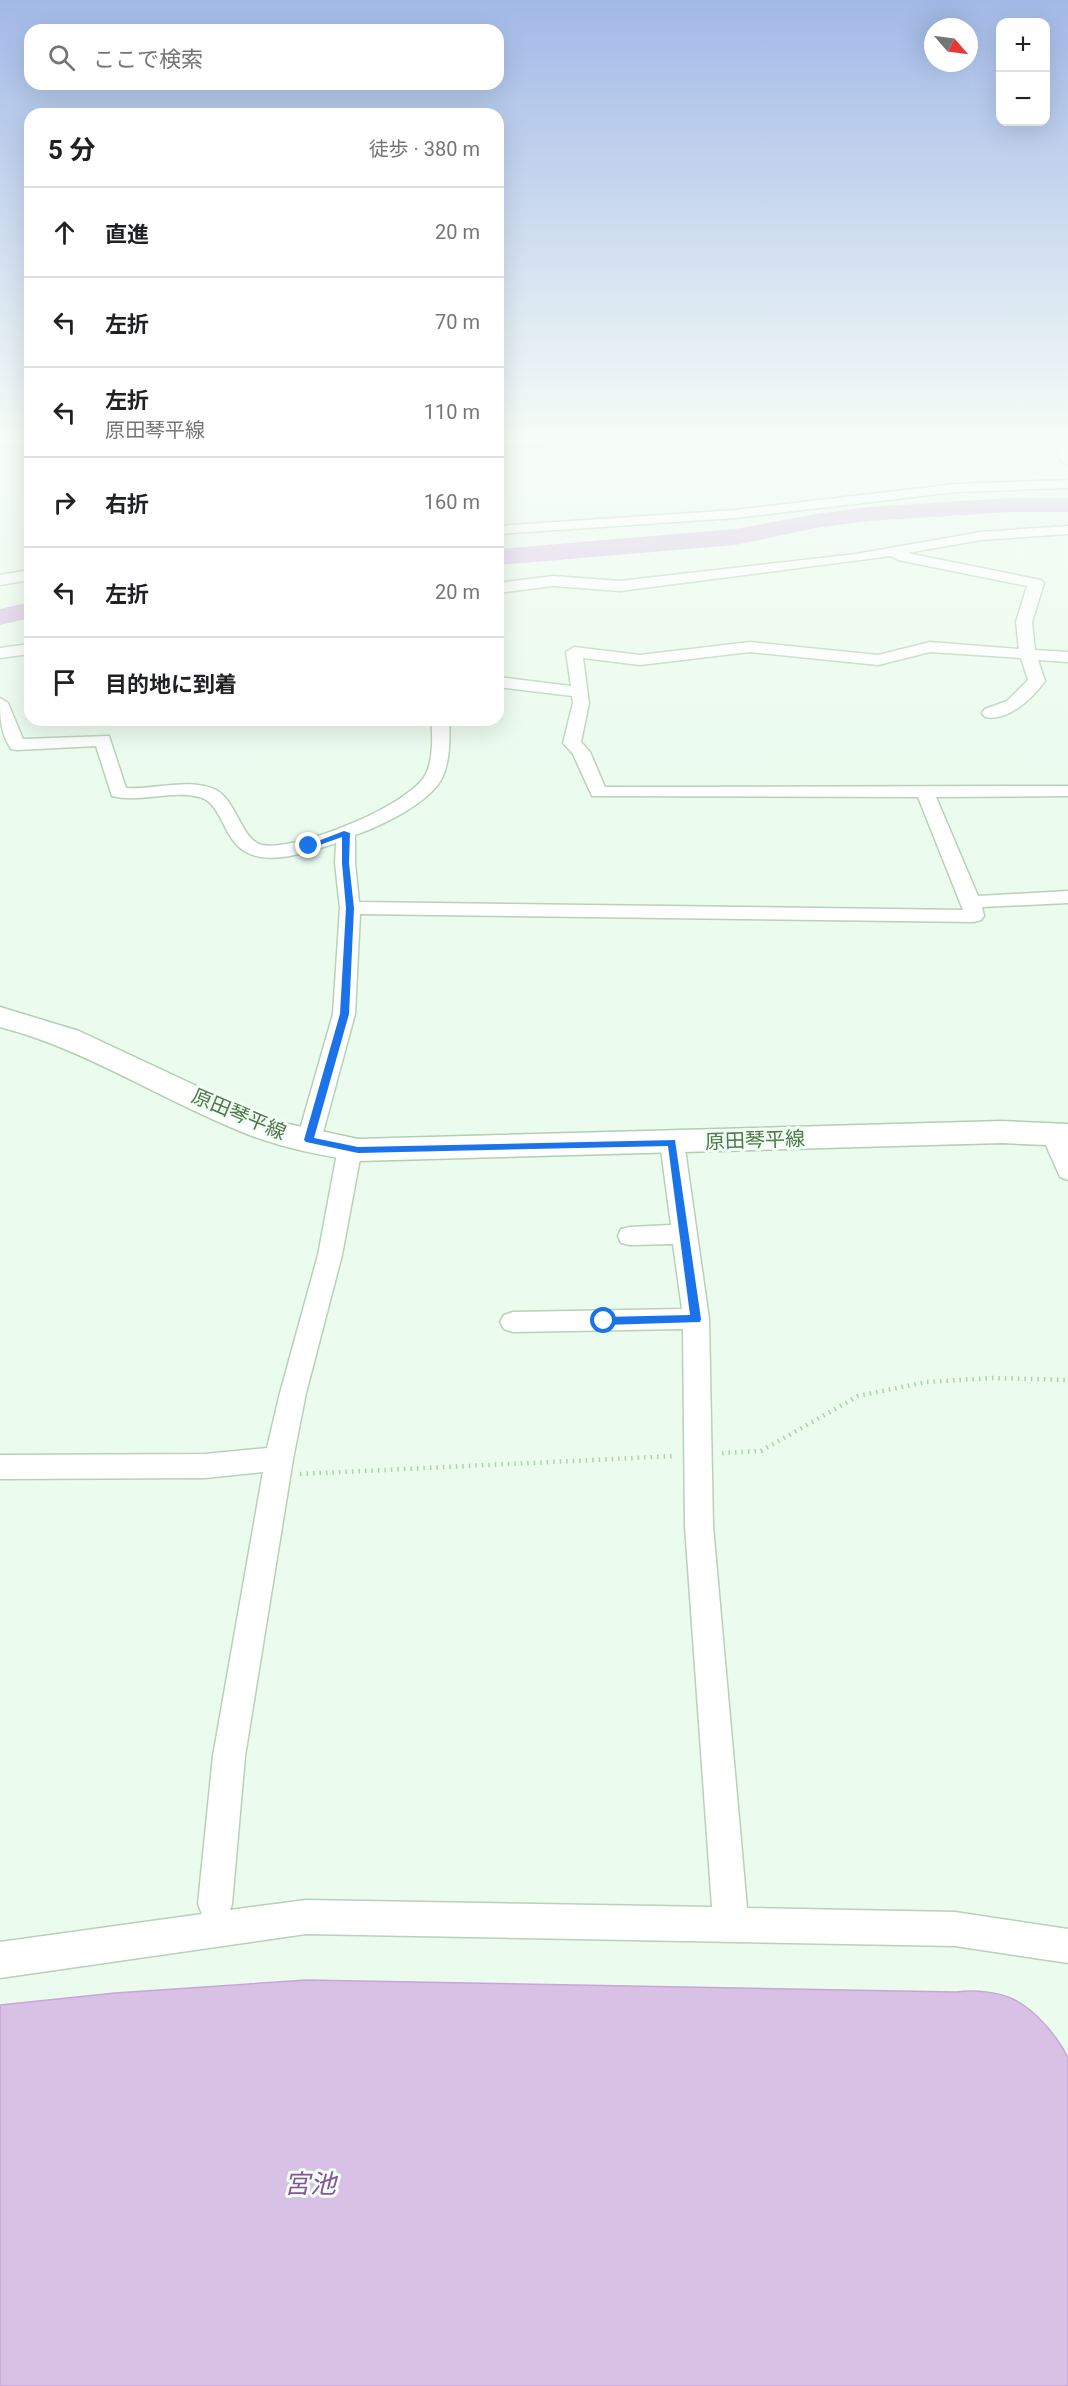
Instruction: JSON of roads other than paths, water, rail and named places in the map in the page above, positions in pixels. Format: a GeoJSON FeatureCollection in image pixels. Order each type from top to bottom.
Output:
{"type":"FeatureCollection","features":[{"type":"Feature","properties":{"kind":"main road","name":"原田琴平線"},"geometry":{"type":"LineString","coordinates":[[0,1017],[76,1040],[113,1055],[257,1126],[350,1148],[672,1142],[1002,1132],[1061,1135]]}},
{"type":"Feature","properties":{"kind":"street"},"geometry":{"type":"LineString","coordinates":[[504,587],[552,581],[620,586],[884,553],[928,545]]}},
{"type":"Feature","properties":{"kind":"street"},"geometry":{"type":"LineString","coordinates":[[884,553],[1036,584],[1024,613],[1023,635],[1037,681],[1013,705],[991,713]]}},
{"type":"Feature","properties":{"kind":"street"},"geometry":{"type":"LineString","coordinates":[[0,580],[24,576]]}},
{"type":"Feature","properties":{"kind":"street"},"geometry":{"type":"LineString","coordinates":[[1068,657],[920,647],[897,657],[878,660],[750,647],[640,660],[574,652],[581,703],[572,743],[581,752],[598,792],[1068,792]]}},
{"type":"Feature","properties":{"kind":"street"},"geometry":{"type":"LineString","coordinates":[[0,653],[24,649]]}},
{"type":"Feature","properties":{"kind":"street"},"geometry":{"type":"LineString","coordinates":[[504,683],[580,692]]}},
{"type":"Feature","properties":{"kind":"street"},"geometry":{"type":"LineString","coordinates":[[0,702],[17,745],[103,740],[118,792],[127,794],[201,790],[207,792],[213,795],[222,806],[248,847],[261,851],[309,846],[346,833],[401,805],[421,791],[435,776],[439,726]]}},
{"type":"Feature","properties":{"kind":"street"},"geometry":{"type":"LineString","coordinates":[[350,908],[974,916],[971,902],[925,791]]}},
{"type":"Feature","properties":{"kind":"street"},"geometry":{"type":"LineString","coordinates":[[309,1140],[344,1014],[350,908],[345,863],[346,833]]}},
{"type":"Feature","properties":{"kind":"street"},"geometry":{"type":"LineString","coordinates":[[971,902],[1068,897]]}},
{"type":"Feature","properties":{"kind":"street"},"geometry":{"type":"LineString","coordinates":[[1061,1135],[1068,1171]]}},
{"type":"Feature","properties":{"kind":"street"},"geometry":{"type":"LineString","coordinates":[[672,1142],[696,1319],[699,1526],[731,1924]]}},
{"type":"Feature","properties":{"kind":"street"},"geometry":{"type":"LineString","coordinates":[[215,1904],[229,1756],[279,1460],[293,1393],[330,1255],[350,1148]]}},
{"type":"Feature","properties":{"kind":"street"},"geometry":{"type":"LineString","coordinates":[[630,1236],[685,1234]]}},
{"type":"Feature","properties":{"kind":"street"},"geometry":{"type":"LineString","coordinates":[[513,1322],[603,1311],[696,1319]]}},
{"type":"Feature","properties":{"kind":"street"},"geometry":{"type":"LineString","coordinates":[[0,1467],[205,1466],[279,1460]]}},
{"type":"Feature","properties":{"kind":"street"},"geometry":{"type":"LineString","coordinates":[[0,1960],[306,1917],[955,1929],[1068,1946]]}},
{"type":"Feature","properties":{"kind":"water","name":"宮池"},"geometry":{"type":"Polygon","coordinates":[[[306,1980],[978,1991],[994,1993],[1015,2000],[1046,2025],[1068,2058],[1068,2386],[0,2386],[0,2005],[115,1993],[306,1980]]]}},
{"type":"Feature","properties":{"kind":"waterway"},"geometry":{"type":"LineString","coordinates":[[504,556],[636,545]]}},
{"type":"Feature","properties":{"kind":"waterway"},"geometry":{"type":"LineString","coordinates":[[0,617],[24,611]]}}]}
